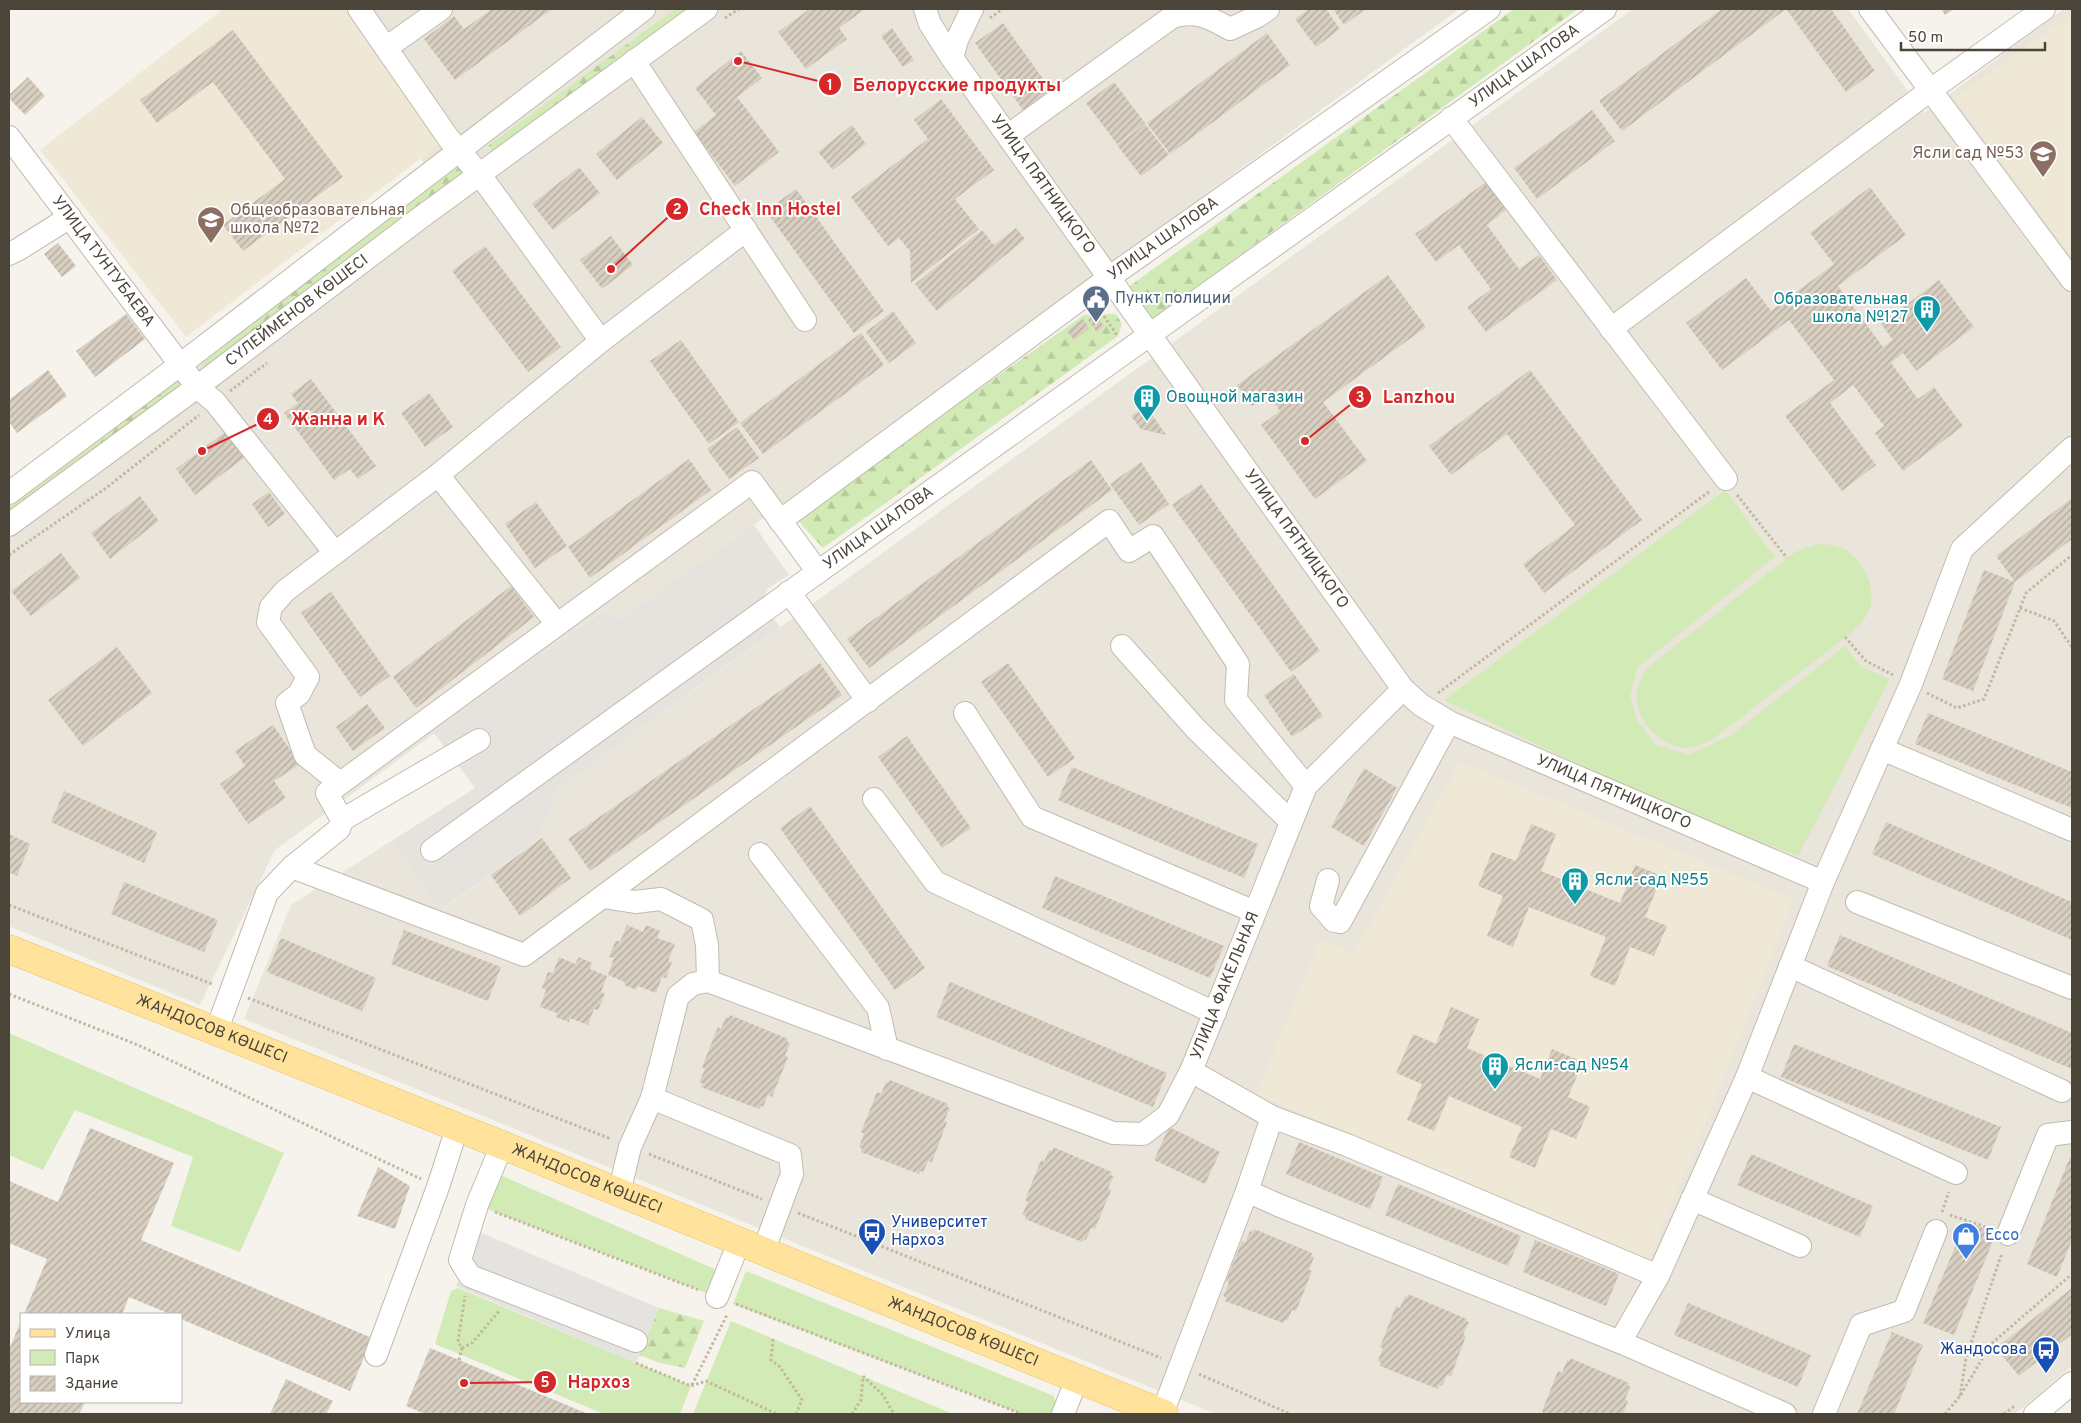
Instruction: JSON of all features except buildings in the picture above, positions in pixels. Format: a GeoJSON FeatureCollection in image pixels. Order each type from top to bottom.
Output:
{"type":"FeatureCollection","features":[{"type":"Feature","properties":{"kind":"main road","name":"ЖАНДОСОВ КӨШЕСІ"},"geometry":{"type":"LineString","coordinates":[[9,949],[502,1145],[1163,1414]]}},
{"type":"Feature","properties":{"kind":"street"},"geometry":{"type":"LineString","coordinates":[[359,9],[449,139],[480,175],[601,341]]}},
{"type":"Feature","properties":{"kind":"street"},"geometry":{"type":"LineString","coordinates":[[386,48],[441,9]]}},
{"type":"Feature","properties":{"kind":"street","name":"СҮЛЕЙМЕНОВ КӨШЕСІ"},"geometry":{"type":"LineString","coordinates":[[9,493],[181,364],[644,9]]}},
{"type":"Feature","properties":{"kind":"street","name":"СҮЛЕЙМЕНОВ КӨШЕСІ"},"geometry":{"type":"LineString","coordinates":[[9,524],[197,387],[420,218],[706,9]]}},
{"type":"Feature","properties":{"kind":"street","name":"УЛИЦА ПЯТНИЦКОГО"},"geometry":{"type":"LineString","coordinates":[[925,9],[930,24],[952,58],[1009,135],[1403,689],[1421,705],[1449,722],[1823,882]]}},
{"type":"Feature","properties":{"kind":"street"},"geometry":{"type":"LineString","coordinates":[[952,58],[957,40],[972,9]]}},
{"type":"Feature","properties":{"kind":"street"},"geometry":{"type":"LineString","coordinates":[[1009,135],[1172,17],[1188,12],[1211,18],[1230,29],[1258,16],[1268,9]]}},
{"type":"Feature","properties":{"kind":"street","name":"УЛИЦА ШАЛОВА"},"geometry":{"type":"LineString","coordinates":[[1489,9],[1110,277],[780,521],[818,572],[1605,9]]}},
{"type":"Feature","properties":{"kind":"street"},"geometry":{"type":"LineString","coordinates":[[1870,9],[1932,89],[2072,280]]}},
{"type":"Feature","properties":{"kind":"street"},"geometry":{"type":"LineString","coordinates":[[1611,328],[1932,89],[2044,9]]}},
{"type":"Feature","properties":{"kind":"street"},"geometry":{"type":"LineString","coordinates":[[634,62],[806,320]]}},
{"type":"Feature","properties":{"kind":"street"},"geometry":{"type":"LineString","coordinates":[[1451,118],[1726,480]]}},
{"type":"Feature","properties":{"kind":"street","name":"УЛИЦА ТУНТУБАЕВА"},"geometry":{"type":"LineString","coordinates":[[9,137],[197,387],[215,402],[335,553]]}},
{"type":"Feature","properties":{"kind":"street"},"geometry":{"type":"LineString","coordinates":[[9,254],[70,217]]}},
{"type":"Feature","properties":{"kind":"street"},"geometry":{"type":"LineString","coordinates":[[340,783],[305,755],[287,703],[299,694],[308,678],[268,622],[271,607],[285,591],[438,476],[601,341],[746,230]]}},
{"type":"Feature","properties":{"kind":"street"},"geometry":{"type":"LineString","coordinates":[[1620,1342],[1658,1276],[1747,1076],[1823,882],[1911,684],[1962,549],[2072,448]]}},
{"type":"Feature","properties":{"kind":"street"},"geometry":{"type":"LineString","coordinates":[[438,476],[557,624]]}},
{"type":"Feature","properties":{"kind":"street"},"geometry":{"type":"LineString","coordinates":[[342,820],[327,793],[752,482],[780,521]]}},
{"type":"Feature","properties":{"kind":"street"},"geometry":{"type":"LineString","coordinates":[[292,867],[524,955],[1109,522],[1130,551],[1153,536],[1238,664],[1236,700],[1306,786]]}},
{"type":"Feature","properties":{"kind":"street"},"geometry":{"type":"LineString","coordinates":[[432,850],[818,572]]}},
{"type":"Feature","properties":{"kind":"street"},"geometry":{"type":"LineString","coordinates":[[788,592],[868,701]]}},
{"type":"Feature","properties":{"kind":"street"},"geometry":{"type":"LineString","coordinates":[[1122,646],[1196,730],[1291,822]]}},
{"type":"Feature","properties":{"kind":"street","name":"УЛИЦА ФАКЕЛЬНАЯ"},"geometry":{"type":"LineString","coordinates":[[1403,689],[1306,786],[1191,1071],[1272,1117],[1356,1149],[1658,1276]]}},
{"type":"Feature","properties":{"kind":"street"},"geometry":{"type":"LineString","coordinates":[[965,713],[1032,817],[1255,912]]}},
{"type":"Feature","properties":{"kind":"street"},"geometry":{"type":"LineString","coordinates":[[1328,880],[1321,906],[1334,921],[1340,922],[1449,722]]}},
{"type":"Feature","properties":{"kind":"street"},"geometry":{"type":"LineString","coordinates":[[216,1032],[267,893],[292,867],[339,830],[342,820],[479,740]]}},
{"type":"Feature","properties":{"kind":"street"},"geometry":{"type":"LineString","coordinates":[[1882,749],[2072,830]]}},
{"type":"Feature","properties":{"kind":"street"},"geometry":{"type":"LineString","coordinates":[[874,799],[935,882],[1214,1012]]}},
{"type":"Feature","properties":{"kind":"street"},"geometry":{"type":"LineString","coordinates":[[760,854],[878,1008],[887,1048]]}},
{"type":"Feature","properties":{"kind":"street"},"geometry":{"type":"LineString","coordinates":[[602,897],[635,902],[661,899],[702,920],[707,945],[708,981]]}},
{"type":"Feature","properties":{"kind":"street"},"geometry":{"type":"LineString","coordinates":[[1857,902],[2072,988]]}},
{"type":"Feature","properties":{"kind":"street"},"geometry":{"type":"LineString","coordinates":[[1790,966],[2062,1091]]}},
{"type":"Feature","properties":{"kind":"street"},"geometry":{"type":"LineString","coordinates":[[619,1193],[630,1146],[652,1098],[678,996],[692,984],[708,981],[1113,1133],[1143,1134],[1168,1115],[1191,1071]]}},
{"type":"Feature","properties":{"kind":"street"},"geometry":{"type":"LineString","coordinates":[[1747,1076],[1956,1173]]}},
{"type":"Feature","properties":{"kind":"street"},"geometry":{"type":"LineString","coordinates":[[652,1098],[790,1155],[792,1174],[763,1252]]}},
{"type":"Feature","properties":{"kind":"street"},"geometry":{"type":"LineString","coordinates":[[1163,1414],[1248,1191],[1272,1117]]}},
{"type":"Feature","properties":{"kind":"street"},"geometry":{"type":"LineString","coordinates":[[376,1354],[458,1128]]}},
{"type":"Feature","properties":{"kind":"street"},"geometry":{"type":"LineString","coordinates":[[2008,1234],[2048,1134],[2072,1132]]}},
{"type":"Feature","properties":{"kind":"street"},"geometry":{"type":"LineString","coordinates":[[502,1145],[477,1205],[460,1260],[470,1276],[636,1341]]}},
{"type":"Feature","properties":{"kind":"street"},"geometry":{"type":"LineString","coordinates":[[1248,1191],[1278,1205],[1620,1342],[1785,1414]]}},
{"type":"Feature","properties":{"kind":"street"},"geometry":{"type":"LineString","coordinates":[[1692,1199],[1800,1246]]}},
{"type":"Feature","properties":{"kind":"street"},"geometry":{"type":"LineString","coordinates":[[1824,1414],[1861,1324],[1904,1311],[1936,1231]]}},
{"type":"Feature","properties":{"kind":"street"},"geometry":{"type":"LineString","coordinates":[[725,1300],[739,1242]]}},
{"type":"Feature","properties":{"kind":"street"},"geometry":{"type":"LineString","coordinates":[[1063,1414],[1077,1379]]}},
{"type":"Feature","properties":{"kind":"street"},"geometry":{"type":"LineString","coordinates":[[2035,1414],[2072,1383]]}},
{"type":"Feature","properties":{"kind":"path"},"geometry":{"type":"LineString","coordinates":[[1104,316],[1118,336]]}},
{"type":"Feature","properties":{"kind":"path"},"geometry":{"type":"LineString","coordinates":[[1421,705],[1726,480],[1787,558]]}},
{"type":"Feature","properties":{"kind":"path"},"geometry":{"type":"LineString","coordinates":[[1845,637],[1866,661],[1957,708],[1984,699],[2026,592],[2072,555]]}},
{"type":"Feature","properties":{"kind":"path"},"geometry":{"type":"LineString","coordinates":[[2020,608],[2054,621],[2072,647]]}},
{"type":"Feature","properties":{"kind":"path"},"geometry":{"type":"LineString","coordinates":[[9,994],[138,1045],[438,1187]]}},
{"type":"Feature","properties":{"kind":"path"},"geometry":{"type":"LineString","coordinates":[[477,1205],[1022,1414]]}},
{"type":"Feature","properties":{"kind":"path"},"geometry":{"type":"LineString","coordinates":[[1936,1231],[1942,1212],[2008,1234],[1966,1358],[1960,1396]]}},
{"type":"Feature","properties":{"kind":"path"},"geometry":{"type":"LineString","coordinates":[[1945,1414],[1960,1396],[1992,1344],[2072,1274]]}},
{"type":"Feature","properties":{"kind":"path"},"geometry":{"type":"LineString","coordinates":[[459,1360],[462,1348],[458,1342],[466,1290]]}},
{"type":"Feature","properties":{"kind":"path"},"geometry":{"type":"LineString","coordinates":[[691,1386],[725,1300]]}},
{"type":"Feature","properties":{"kind":"path"},"geometry":{"type":"LineString","coordinates":[[462,1348],[472,1343],[503,1306]]}},
{"type":"Feature","properties":{"kind":"path"},"geometry":{"type":"LineString","coordinates":[[773,1339],[771,1360],[780,1367],[802,1400],[796,1414]]}},
{"type":"Feature","properties":{"kind":"path"},"geometry":{"type":"LineString","coordinates":[[852,1414],[861,1400],[863,1376],[883,1395],[894,1414]]}},
{"type":"Feature","properties":{"kind":"path"},"geometry":{"type":"LineString","coordinates":[[706,1382],[776,1414]]}},
{"type":"Feature","properties":{"kind":"shaded area","name":"Общеобразовательная школа №72"},"geometry":{"type":"Polygon","coordinates":[[[223,9],[348,9],[441,143],[186,337],[40,150],[223,9]]]}},
{"type":"Feature","properties":{"kind":"shaded area"},"geometry":{"type":"Polygon","coordinates":[[[316,9],[1459,9],[754,525],[617,621],[603,610],[275,850],[200,1005],[9,926],[9,478],[427,167],[316,9]]]}},
{"type":"Feature","properties":{"kind":"shaded area"},"geometry":{"type":"Polygon","coordinates":[[[1633,9],[1848,9],[1924,113],[2064,9],[2072,9],[2072,1366],[2015,1414],[1216,1414],[244,1019],[291,905],[393,840],[442,910],[539,839],[557,789],[1633,9]]]}},
{"type":"Feature","properties":{"kind":"shaded area","name":"Ясли сад №53"},"geometry":{"type":"Polygon","coordinates":[[[2072,14],[2072,257],[1955,98],[2072,14]]]}},
{"type":"Feature","properties":{"kind":"shaded area"},"geometry":{"type":"Polygon","coordinates":[[[754,525],[789,575],[767,589],[762,604],[780,627],[557,789],[539,839],[441,910],[393,840],[475,788],[433,732],[604,610],[617,621],[754,525]]]}},
{"type":"Feature","properties":{"kind":"shaded area"},"geometry":{"type":"Polygon","coordinates":[[[1460,762],[1794,899],[1713,1105],[1649,1259],[1256,1094],[1320,940],[1353,954],[1460,762]]]}},
{"type":"Feature","properties":{"kind":"shaded area"},"geometry":{"type":"Polygon","coordinates":[[[479,1232],[659,1308],[636,1363],[456,1286],[479,1232]]]}},
{"type":"Feature","properties":{"kind":"green space"},"geometry":{"type":"Polygon","coordinates":[[[675,9],[703,9],[498,159],[488,146],[675,9]]]}},
{"type":"Feature","properties":{"kind":"green space"},"geometry":{"type":"Polygon","coordinates":[[[1514,9],[1578,9],[1151,320],[1127,288],[1514,9]]]}},
{"type":"Feature","properties":{"kind":"green space"},"geometry":{"type":"Polygon","coordinates":[[[459,163],[469,176],[207,371],[198,359],[459,163]]]}},
{"type":"Feature","properties":{"kind":"green space"},"geometry":{"type":"Polygon","coordinates":[[[1116,314],[1122,324],[1118,336],[823,548],[796,518],[1084,315],[1116,314]]]}},
{"type":"Feature","properties":{"kind":"green space"},"geometry":{"type":"Polygon","coordinates":[[[179,374],[188,387],[9,521],[9,502],[179,374]]]}},
{"type":"Feature","properties":{"kind":"green space"},"geometry":{"type":"Polygon","coordinates":[[[1725,490],[1775,557],[1638,667],[1630,695],[1637,720],[1656,745],[1689,755],[1731,735],[1845,646],[1861,667],[1890,679],[1798,856],[1649,798],[1444,700],[1725,490]]]}},
{"type":"Feature","properties":{"kind":"green space"},"geometry":{"type":"Polygon","coordinates":[[[1817,544],[1843,548],[1861,565],[1871,588],[1871,605],[1865,618],[1851,633],[1709,742],[1686,748],[1668,743],[1659,738],[1645,723],[1638,706],[1638,688],[1648,667],[1795,552],[1817,544]]]}},
{"type":"Feature","properties":{"kind":"green space"},"geometry":{"type":"Polygon","coordinates":[[[9,1033],[284,1153],[240,1252],[171,1226],[193,1157],[75,1110],[43,1170],[9,1155],[9,1033]]]}},
{"type":"Feature","properties":{"kind":"green space"},"geometry":{"type":"Polygon","coordinates":[[[491,1171],[726,1274],[717,1297],[477,1205],[491,1171]]]}},
{"type":"Feature","properties":{"kind":"green space"},"geometry":{"type":"Polygon","coordinates":[[[746,1271],[1054,1396],[1057,1410],[1053,1414],[1022,1414],[733,1304],[746,1271]]]}},
{"type":"Feature","properties":{"kind":"green space"},"geometry":{"type":"Polygon","coordinates":[[[458,1288],[691,1386],[680,1414],[604,1414],[435,1344],[451,1291],[458,1288]]]}},
{"type":"Feature","properties":{"kind":"green space"},"geometry":{"type":"Polygon","coordinates":[[[659,1308],[704,1321],[685,1368],[660,1363],[639,1355],[659,1308]]]}},
{"type":"Feature","properties":{"kind":"green space"},"geometry":{"type":"Polygon","coordinates":[[[731,1321],[953,1414],[693,1414],[731,1321]]]}},
{"type":"Feature","properties":{"kind":"place","name":"Белорусские продукты"},"geometry":{"type":"Point","coordinates":[738,61]}},
{"type":"Feature","properties":{"kind":"place","name":"Ясли сад №53"},"geometry":{"type":"Point","coordinates":[2043,178]}},
{"type":"Feature","properties":{"kind":"place","name":"Общеобразовательная школа №72"},"geometry":{"type":"Point","coordinates":[211,244]}},
{"type":"Feature","properties":{"kind":"place","name":"Check Inn Hostel"},"geometry":{"type":"Point","coordinates":[611,269]}},
{"type":"Feature","properties":{"kind":"place","name":"Пункт полиции"},"geometry":{"type":"Point","coordinates":[1096,323]}},
{"type":"Feature","properties":{"kind":"place","name":"Образовательная школа №127"},"geometry":{"type":"Point","coordinates":[1927,333]}},
{"type":"Feature","properties":{"kind":"place","name":"Овощной магазин"},"geometry":{"type":"Point","coordinates":[1147,422]}},
{"type":"Feature","properties":{"kind":"place","name":"Lanzhou"},"geometry":{"type":"Point","coordinates":[1305,441]}},
{"type":"Feature","properties":{"kind":"place","name":"Жанна и К"},"geometry":{"type":"Point","coordinates":[202,451]}},
{"type":"Feature","properties":{"kind":"place","name":"Ясли-сад №55"},"geometry":{"type":"Point","coordinates":[1575,905]}},
{"type":"Feature","properties":{"kind":"place","name":"Ясли-сад №54"},"geometry":{"type":"Point","coordinates":[1495,1090]}},
{"type":"Feature","properties":{"kind":"place","name":"Университет Нархоз"},"geometry":{"type":"Point","coordinates":[872,1256]}},
{"type":"Feature","properties":{"kind":"place","name":"Ecco"},"geometry":{"type":"Point","coordinates":[1966,1260]}},
{"type":"Feature","properties":{"kind":"place","name":"Жандосова"},"geometry":{"type":"Point","coordinates":[2046,1374]}},
{"type":"Feature","properties":{"kind":"place","name":"Нархоз"},"geometry":{"type":"Point","coordinates":[464,1383]}}]}
